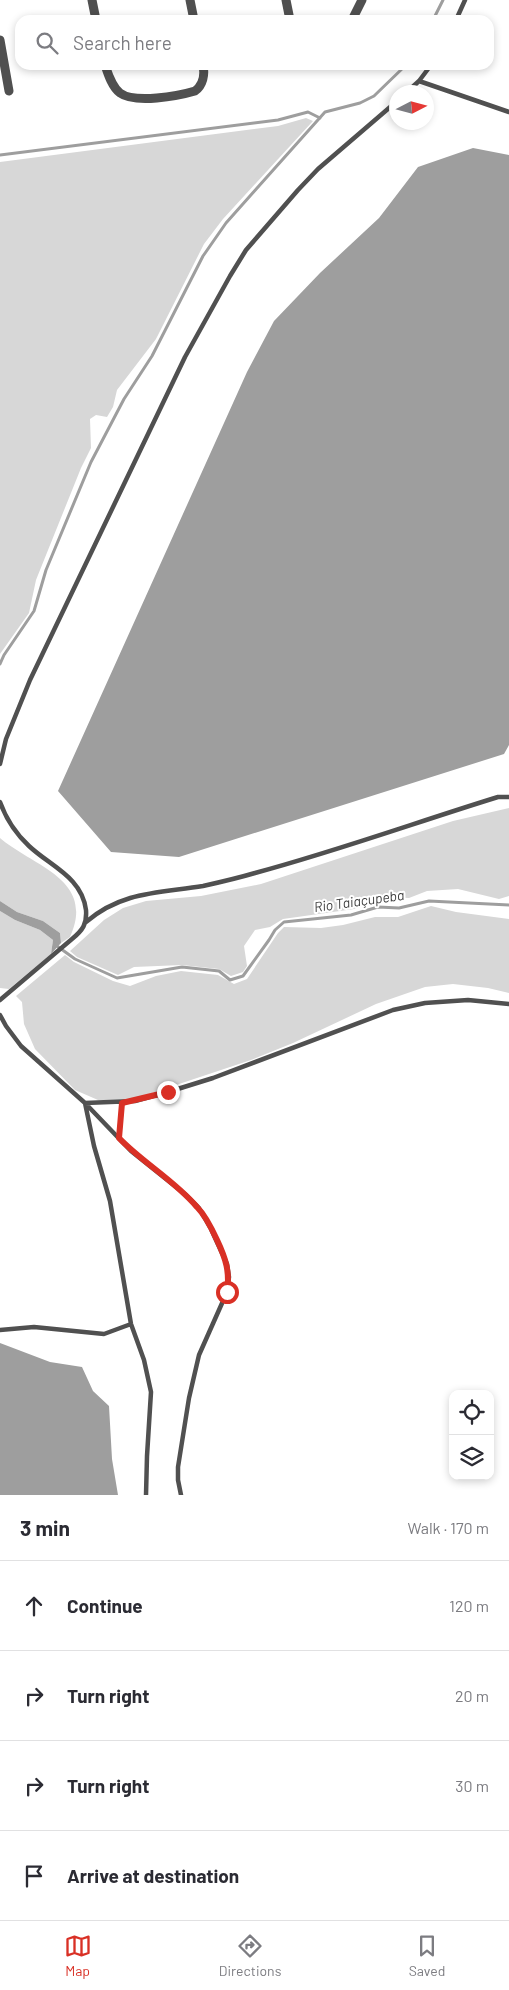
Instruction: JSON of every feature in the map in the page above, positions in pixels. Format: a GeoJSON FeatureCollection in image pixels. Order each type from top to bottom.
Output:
{"type":"FeatureCollection","features":[{"type":"Feature","properties":{"kind":"street"},"geometry":{"type":"LineString","coordinates":[[92,0],[95,15]]}},
{"type":"Feature","properties":{"kind":"street"},"geometry":{"type":"LineString","coordinates":[[190,0],[193,15]]}},
{"type":"Feature","properties":{"kind":"street"},"geometry":{"type":"LineString","coordinates":[[286,0],[289,15]]}},
{"type":"Feature","properties":{"kind":"street"},"geometry":{"type":"LineString","coordinates":[[354,15],[362,0]]}},
{"type":"Feature","properties":{"kind":"street"},"geometry":{"type":"LineString","coordinates":[[0,40],[9,91]]}},
{"type":"Feature","properties":{"kind":"street"},"geometry":{"type":"LineString","coordinates":[[106,70],[120,92],[137,99],[195,91],[199,88],[204,78],[203,70]]}},
{"type":"Feature","properties":{"kind":"lane"},"geometry":{"type":"LineString","coordinates":[[458,15],[465,0]]}},
{"type":"Feature","properties":{"kind":"lane"},"geometry":{"type":"LineString","coordinates":[[415,85],[428,70]]}},
{"type":"Feature","properties":{"kind":"lane"},"geometry":{"type":"LineString","coordinates":[[420,81],[509,112]]}},
{"type":"Feature","properties":{"kind":"lane"},"geometry":{"type":"LineString","coordinates":[[0,764],[6,739],[30,680],[185,357],[230,276],[246,250],[298,190],[331,158],[389,108]]}},
{"type":"Feature","properties":{"kind":"lane"},"geometry":{"type":"LineString","coordinates":[[0,1000],[72,939],[86,922],[112,904],[131,897],[203,886],[254,874],[314,857],[498,797],[509,797]]}},
{"type":"Feature","properties":{"kind":"lane"},"geometry":{"type":"LineString","coordinates":[[0,802],[6,818],[15,831],[30,847],[76,884],[85,902],[86,922]]}},
{"type":"Feature","properties":{"kind":"lane"},"geometry":{"type":"LineString","coordinates":[[85,1103],[135,1101],[213,1078],[393,1010],[425,1003],[468,1000],[509,1004]]}},
{"type":"Feature","properties":{"kind":"lane"},"geometry":{"type":"LineString","coordinates":[[0,1015],[21,1046],[85,1103],[131,1151],[186,1195],[199,1208],[219,1244],[227,1264],[229,1277],[227,1292],[199,1355],[188,1398],[178,1467],[181,1495]]}},
{"type":"Feature","properties":{"kind":"lane"},"geometry":{"type":"LineString","coordinates":[[85,1103],[94,1146],[110,1201],[131,1324],[144,1360],[151,1392],[146,1495]]}},
{"type":"Feature","properties":{"kind":"lane"},"geometry":{"type":"LineString","coordinates":[[119,1138],[122,1103]]}},
{"type":"Feature","properties":{"kind":"lane"},"geometry":{"type":"LineString","coordinates":[[0,1330],[34,1327],[104,1334],[131,1324]]}},
{"type":"Feature","properties":{"kind":"shaded area"},"geometry":{"type":"Polygon","coordinates":[[[306,118],[313,121],[223,219],[204,244],[156,339],[117,390],[113,407],[107,417],[96,415],[90,419],[91,448],[81,468],[36,580],[29,613],[0,654],[0,162],[278,126],[306,118]]]}},
{"type":"Feature","properties":{"kind":"shaded area"},"geometry":{"type":"Polygon","coordinates":[[[473,148],[509,155],[509,745],[504,754],[179,857],[111,852],[58,791],[247,372],[274,321],[320,273],[379,218],[418,167],[473,148]]]}},
{"type":"Feature","properties":{"kind":"shaded area"},"geometry":{"type":"Polygon","coordinates":[[[509,808],[509,896],[499,899],[458,889],[427,891],[409,898],[380,897],[354,909],[283,919],[270,927],[255,930],[244,946],[247,966],[243,972],[231,976],[219,969],[182,965],[134,967],[118,975],[77,957],[70,951],[104,920],[123,908],[146,901],[201,896],[261,884],[453,821],[509,808]]]}},
{"type":"Feature","properties":{"kind":"shaded area"},"geometry":{"type":"Polygon","coordinates":[[[0,838],[58,877],[68,888],[75,901],[76,917],[70,937],[61,943],[60,933],[43,921],[17,912],[0,901],[0,838]]]}},
{"type":"Feature","properties":{"kind":"shaded area"},"geometry":{"type":"Polygon","coordinates":[[[0,901],[17,912],[43,921],[60,933],[61,943],[51,954],[53,940],[40,930],[15,920],[0,911],[0,901]]]}},
{"type":"Feature","properties":{"kind":"shaded area"},"geometry":{"type":"Polygon","coordinates":[[[431,906],[456,912],[509,919],[509,993],[488,988],[453,984],[425,987],[376,1004],[293,1043],[251,1060],[128,1101],[98,1100],[75,1090],[35,1049],[24,1024],[22,1002],[16,996],[65,955],[74,962],[113,981],[130,986],[156,976],[181,971],[218,975],[234,984],[247,979],[284,927],[321,928],[343,925],[375,917],[398,917],[431,906]]]}},
{"type":"Feature","properties":{"kind":"shaded area"},"geometry":{"type":"Polygon","coordinates":[[[0,911],[15,920],[40,930],[53,940],[51,954],[9,989],[0,988],[0,911]]]}},
{"type":"Feature","properties":{"kind":"shaded area"},"geometry":{"type":"Polygon","coordinates":[[[0,1343],[50,1362],[82,1367],[93,1391],[109,1406],[112,1459],[118,1495],[0,1495],[0,1343]]]}},
{"type":"Feature","properties":{"kind":"waterway"},"geometry":{"type":"LineString","coordinates":[[436,15],[443,0]]}},
{"type":"Feature","properties":{"kind":"waterway"},"geometry":{"type":"LineString","coordinates":[[0,664],[34,611],[46,570],[91,462],[124,399],[152,356],[203,256],[226,223],[325,112],[360,103],[374,96],[401,70]]}},
{"type":"Feature","properties":{"kind":"waterway"},"geometry":{"type":"LineString","coordinates":[[0,155],[278,120],[308,112],[320,118]]}},
{"type":"Feature","properties":{"kind":"waterway","name":"Rio Taiaçupeba"},"geometry":{"type":"LineString","coordinates":[[57,943],[57,946],[75,959],[117,978],[182,967],[219,971],[230,980],[243,976],[275,930],[284,922],[351,915],[378,907],[399,908],[429,901],[509,905]]}},
{"type":"Feature","properties":{"kind":"route"},"geometry":{"type":"LineString","coordinates":[[168,1092],[122,1103],[119,1138],[131,1151],[166,1178],[199,1208],[212,1229],[227,1264],[229,1277],[227,1292]]}}]}
